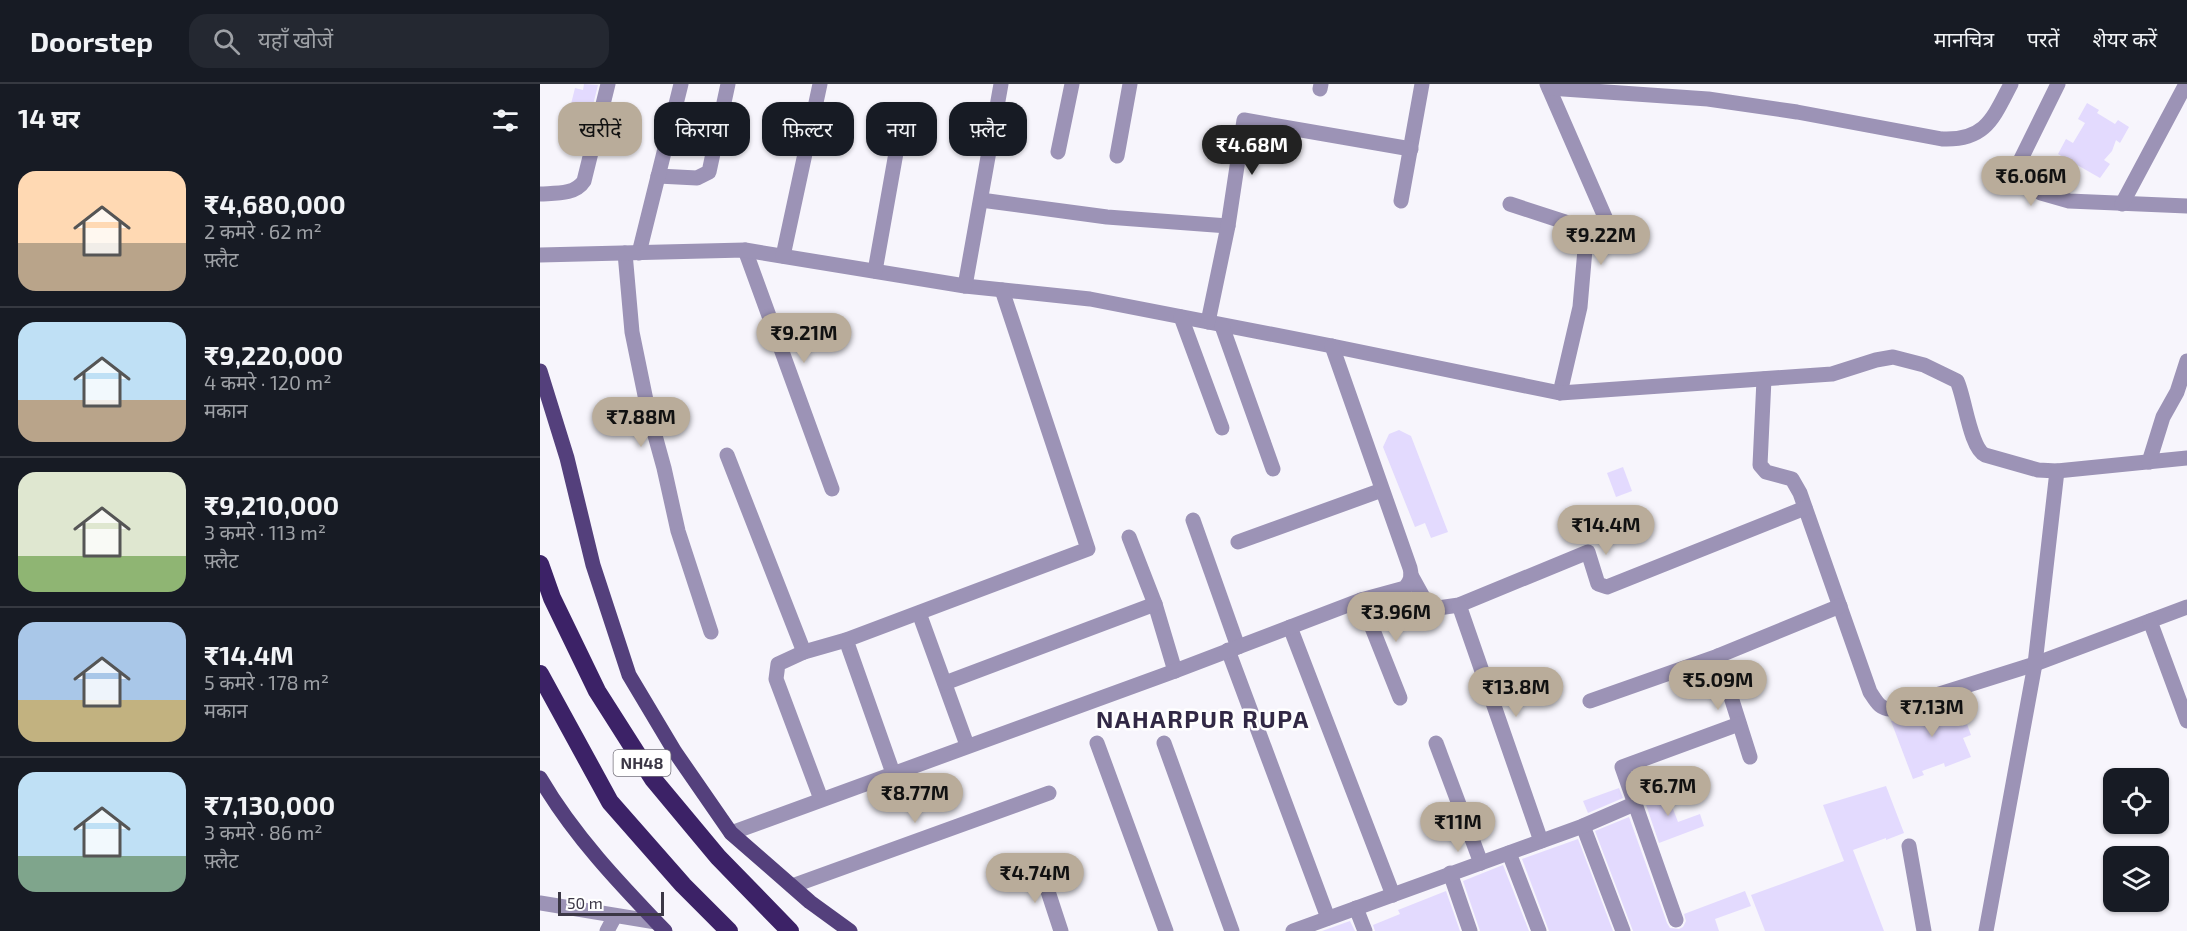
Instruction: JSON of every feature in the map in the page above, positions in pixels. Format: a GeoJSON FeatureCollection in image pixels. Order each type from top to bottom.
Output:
{"type":"FeatureCollection","features":[{"type":"Feature","properties":{"kind":"highway","name":"NH48"},"geometry":{"type":"LineString","coordinates":[[540,564],[552,598],[597,691],[653,779],[718,857],[790,931]]}},
{"type":"Feature","properties":{"kind":"highway","name":"NH48"},"geometry":{"type":"LineString","coordinates":[[540,674],[610,802],[683,885],[729,931]]}},
{"type":"Feature","properties":{"kind":"main road"},"geometry":{"type":"LineString","coordinates":[[540,370],[567,458],[596,574],[629,675],[675,752],[731,833],[792,886],[850,931]]}},
{"type":"Feature","properties":{"kind":"main road"},"geometry":{"type":"LineString","coordinates":[[540,778],[556,806],[606,869],[661,926]]}},
{"type":"Feature","properties":{"kind":"street"},"geometry":{"type":"LineString","coordinates":[[540,194],[575,190],[584,181],[608,84]]}},
{"type":"Feature","properties":{"kind":"street"},"geometry":{"type":"LineString","coordinates":[[681,84],[658,176],[632,253],[632,332],[648,410],[678,531],[711,632]]}},
{"type":"Feature","properties":{"kind":"street"},"geometry":{"type":"LineString","coordinates":[[658,176],[697,178],[709,172],[728,84]]}},
{"type":"Feature","properties":{"kind":"street"},"geometry":{"type":"LineString","coordinates":[[783,256],[820,84]]}},
{"type":"Feature","properties":{"kind":"street"},"geometry":{"type":"LineString","coordinates":[[965,286],[1001,84]]}},
{"type":"Feature","properties":{"kind":"street"},"geometry":{"type":"LineString","coordinates":[[1058,152],[1072,84]]}},
{"type":"Feature","properties":{"kind":"street"},"geometry":{"type":"LineString","coordinates":[[1117,156],[1130,84]]}},
{"type":"Feature","properties":{"kind":"street"},"geometry":{"type":"LineString","coordinates":[[1401,201],[1422,84]]}},
{"type":"Feature","properties":{"kind":"street"},"geometry":{"type":"LineString","coordinates":[[1608,224],[1548,86],[1708,99],[1797,112],[1942,140],[1958,140],[1974,136],[1985,127],[1995,114],[2011,84]]}},
{"type":"Feature","properties":{"kind":"street"},"geometry":{"type":"LineString","coordinates":[[2058,84],[2018,165],[2020,181],[2041,193],[2069,201],[2122,204],[2185,202]]}},
{"type":"Feature","properties":{"kind":"street"},"geometry":{"type":"LineString","coordinates":[[2122,204],[2186,84]]}},
{"type":"Feature","properties":{"kind":"street"},"geometry":{"type":"LineString","coordinates":[[1273,469],[1215,324],[1244,120],[1411,149]]}},
{"type":"Feature","properties":{"kind":"street"},"geometry":{"type":"LineString","coordinates":[[875,271],[895,156]]}},
{"type":"Feature","properties":{"kind":"street"},"geometry":{"type":"LineString","coordinates":[[981,200],[1107,217],[1228,226]]}},
{"type":"Feature","properties":{"kind":"street"},"geometry":{"type":"LineString","coordinates":[[1510,204],[1565,222],[1582,230],[1586,238],[1580,307],[1560,393]]}},
{"type":"Feature","properties":{"kind":"street"},"geometry":{"type":"LineString","coordinates":[[745,250],[832,489]]}},
{"type":"Feature","properties":{"kind":"street"},"geometry":{"type":"LineString","coordinates":[[540,255],[745,250],[965,286],[1090,299],[1560,393],[1832,374],[1893,357],[1924,365],[1957,381],[1965,402],[1974,443],[1980,453],[2038,470],[2057,471],[2187,458]]}},
{"type":"Feature","properties":{"kind":"street"},"geometry":{"type":"LineString","coordinates":[[820,799],[776,679],[778,664],[804,652],[846,640],[1088,549],[1002,290]]}},
{"type":"Feature","properties":{"kind":"street"},"geometry":{"type":"LineString","coordinates":[[1181,317],[1222,428]]}},
{"type":"Feature","properties":{"kind":"street"},"geometry":{"type":"LineString","coordinates":[[1332,346],[1412,575],[1427,604],[1438,608],[1459,605],[1588,552],[1598,584],[1607,587],[1805,508]]}},
{"type":"Feature","properties":{"kind":"street"},"geometry":{"type":"LineString","coordinates":[[2149,462],[2163,417],[2177,392],[2187,361]]}},
{"type":"Feature","properties":{"kind":"street"},"geometry":{"type":"LineString","coordinates":[[1764,379],[1760,465],[1766,472],[1792,479],[1805,508],[1870,692],[1878,704],[1886,710],[2035,664],[2187,607]]}},
{"type":"Feature","properties":{"kind":"street"},"geometry":{"type":"LineString","coordinates":[[727,455],[804,652]]}},
{"type":"Feature","properties":{"kind":"street"},"geometry":{"type":"LineString","coordinates":[[1986,931],[2035,664],[2057,471]]}},
{"type":"Feature","properties":{"kind":"street"},"geometry":{"type":"LineString","coordinates":[[1238,542],[1382,490]]}},
{"type":"Feature","properties":{"kind":"street"},"geometry":{"type":"LineString","coordinates":[[1193,520],[1233,649],[1328,918]]}},
{"type":"Feature","properties":{"kind":"street"},"geometry":{"type":"LineString","coordinates":[[1129,537],[1155,604],[1175,671]]}},
{"type":"Feature","properties":{"kind":"street"},"geometry":{"type":"LineString","coordinates":[[731,833],[1175,671],[1361,600],[1405,588],[1410,583],[1412,575]]}},
{"type":"Feature","properties":{"kind":"street"},"geometry":{"type":"LineString","coordinates":[[1361,600],[1400,698]]}},
{"type":"Feature","properties":{"kind":"street"},"geometry":{"type":"LineString","coordinates":[[945,684],[1155,604]]}},
{"type":"Feature","properties":{"kind":"street"},"geometry":{"type":"LineString","coordinates":[[1459,605],[1541,841]]}},
{"type":"Feature","properties":{"kind":"street"},"geometry":{"type":"LineString","coordinates":[[1590,701],[1718,656],[1839,606]]}},
{"type":"Feature","properties":{"kind":"street"},"geometry":{"type":"LineString","coordinates":[[919,613],[967,745]]}},
{"type":"Feature","properties":{"kind":"street"},"geometry":{"type":"LineString","coordinates":[[2150,621],[2187,721]]}},
{"type":"Feature","properties":{"kind":"street"},"geometry":{"type":"LineString","coordinates":[[1290,627],[1393,895]]}},
{"type":"Feature","properties":{"kind":"street"},"geometry":{"type":"LineString","coordinates":[[846,640],[892,773]]}},
{"type":"Feature","properties":{"kind":"street"},"geometry":{"type":"LineString","coordinates":[[1718,656],[1750,757]]}},
{"type":"Feature","properties":{"kind":"street"},"geometry":{"type":"LineString","coordinates":[[1677,920],[1622,767],[1739,724]]}},
{"type":"Feature","properties":{"kind":"street"},"geometry":{"type":"LineString","coordinates":[[1097,743],[1166,931]]}},
{"type":"Feature","properties":{"kind":"street"},"geometry":{"type":"LineString","coordinates":[[1164,743],[1232,931]]}},
{"type":"Feature","properties":{"kind":"street"},"geometry":{"type":"LineString","coordinates":[[1436,743],[1481,863]]}},
{"type":"Feature","properties":{"kind":"street"},"geometry":{"type":"LineString","coordinates":[[792,886],[1049,793]]}},
{"type":"Feature","properties":{"kind":"street"},"geometry":{"type":"LineString","coordinates":[[1300,930],[1583,826],[1634,804]]}},
{"type":"Feature","properties":{"kind":"street"},"geometry":{"type":"LineString","coordinates":[[1583,826],[1623,931]]}},
{"type":"Feature","properties":{"kind":"street"},"geometry":{"type":"LineString","coordinates":[[1909,846],[1924,931]]}},
{"type":"Feature","properties":{"kind":"street"},"geometry":{"type":"LineString","coordinates":[[1509,853],[1539,931]]}},
{"type":"Feature","properties":{"kind":"street"},"geometry":{"type":"LineString","coordinates":[[1040,867],[1061,931]]}},
{"type":"Feature","properties":{"kind":"street"},"geometry":{"type":"LineString","coordinates":[[1450,873],[1470,931]]}},
{"type":"Feature","properties":{"kind":"street"},"geometry":{"type":"LineString","coordinates":[[540,903],[661,926]]}},
{"type":"Feature","properties":{"kind":"street"},"geometry":{"type":"LineString","coordinates":[[1356,908],[1365,931]]}},
{"type":"Feature","properties":{"kind":"street"},"geometry":{"type":"LineString","coordinates":[[607,931],[615,916]]}},
{"type":"Feature","properties":{"kind":"building"},"geometry":{"type":"Polygon","coordinates":[[[584,84],[598,85],[594,102],[572,102],[575,88],[583,90],[584,84]]]}},
{"type":"Feature","properties":{"kind":"building"},"geometry":{"type":"Polygon","coordinates":[[[2087,103],[2099,110],[2097,113],[2115,124],[2118,120],[2129,127],[2120,143],[2116,140],[2112,151],[2104,160],[2110,164],[2100,178],[2058,154],[2066,139],[2073,143],[2085,123],[2078,119],[2087,103]]]}},
{"type":"Feature","properties":{"kind":"building"},"geometry":{"type":"Polygon","coordinates":[[[1399,430],[1411,436],[1448,532],[1431,538],[1425,523],[1415,527],[1383,447],[1389,434],[1399,430]]]}},
{"type":"Feature","properties":{"kind":"building"},"geometry":{"type":"Polygon","coordinates":[[[1623,467],[1632,491],[1616,497],[1607,473],[1623,467]]]}},
{"type":"Feature","properties":{"kind":"building"},"geometry":{"type":"Polygon","coordinates":[[[1952,700],[1962,726],[1967,724],[1971,735],[1963,738],[1971,757],[1945,767],[1944,763],[1922,771],[1924,775],[1913,779],[1891,721],[1952,700]]]}},
{"type":"Feature","properties":{"kind":"building"},"geometry":{"type":"Polygon","coordinates":[[[1886,786],[1904,833],[1853,850],[1884,931],[1765,931],[1751,895],[1844,861],[1823,805],[1886,786]]]}},
{"type":"Feature","properties":{"kind":"building"},"geometry":{"type":"Polygon","coordinates":[[[1619,788],[1623,798],[1588,813],[1583,801],[1619,788]]]}},
{"type":"Feature","properties":{"kind":"building"},"geometry":{"type":"Polygon","coordinates":[[[1665,788],[1678,822],[1700,814],[1704,826],[1659,843],[1643,796],[1665,788]]]}},
{"type":"Feature","properties":{"kind":"building"},"geometry":{"type":"Polygon","coordinates":[[[1629,817],[1670,928],[1683,927],[1686,921],[1684,914],[1745,891],[1751,906],[1715,919],[1719,931],[1633,931],[1595,831],[1629,817]]]}},
{"type":"Feature","properties":{"kind":"building"},"geometry":{"type":"Polygon","coordinates":[[[1578,839],[1613,931],[1549,931],[1522,859],[1578,839]]]}},
{"type":"Feature","properties":{"kind":"building"},"geometry":{"type":"Polygon","coordinates":[[[1503,865],[1529,931],[1480,931],[1463,881],[1503,865]]]}},
{"type":"Feature","properties":{"kind":"building"},"geometry":{"type":"Polygon","coordinates":[[[1446,891],[1460,931],[1375,931],[1373,925],[1400,914],[1398,910],[1446,891]]]}},
{"type":"Feature","properties":{"kind":"building"},"geometry":{"type":"Polygon","coordinates":[[[1350,921],[1355,931],[1322,931],[1350,921]]]}},
{"type":"Feature","properties":{"kind":"district","name":"NAHARPUR RUPA"},"geometry":{"type":"Point","coordinates":[1203,720]}}]}
